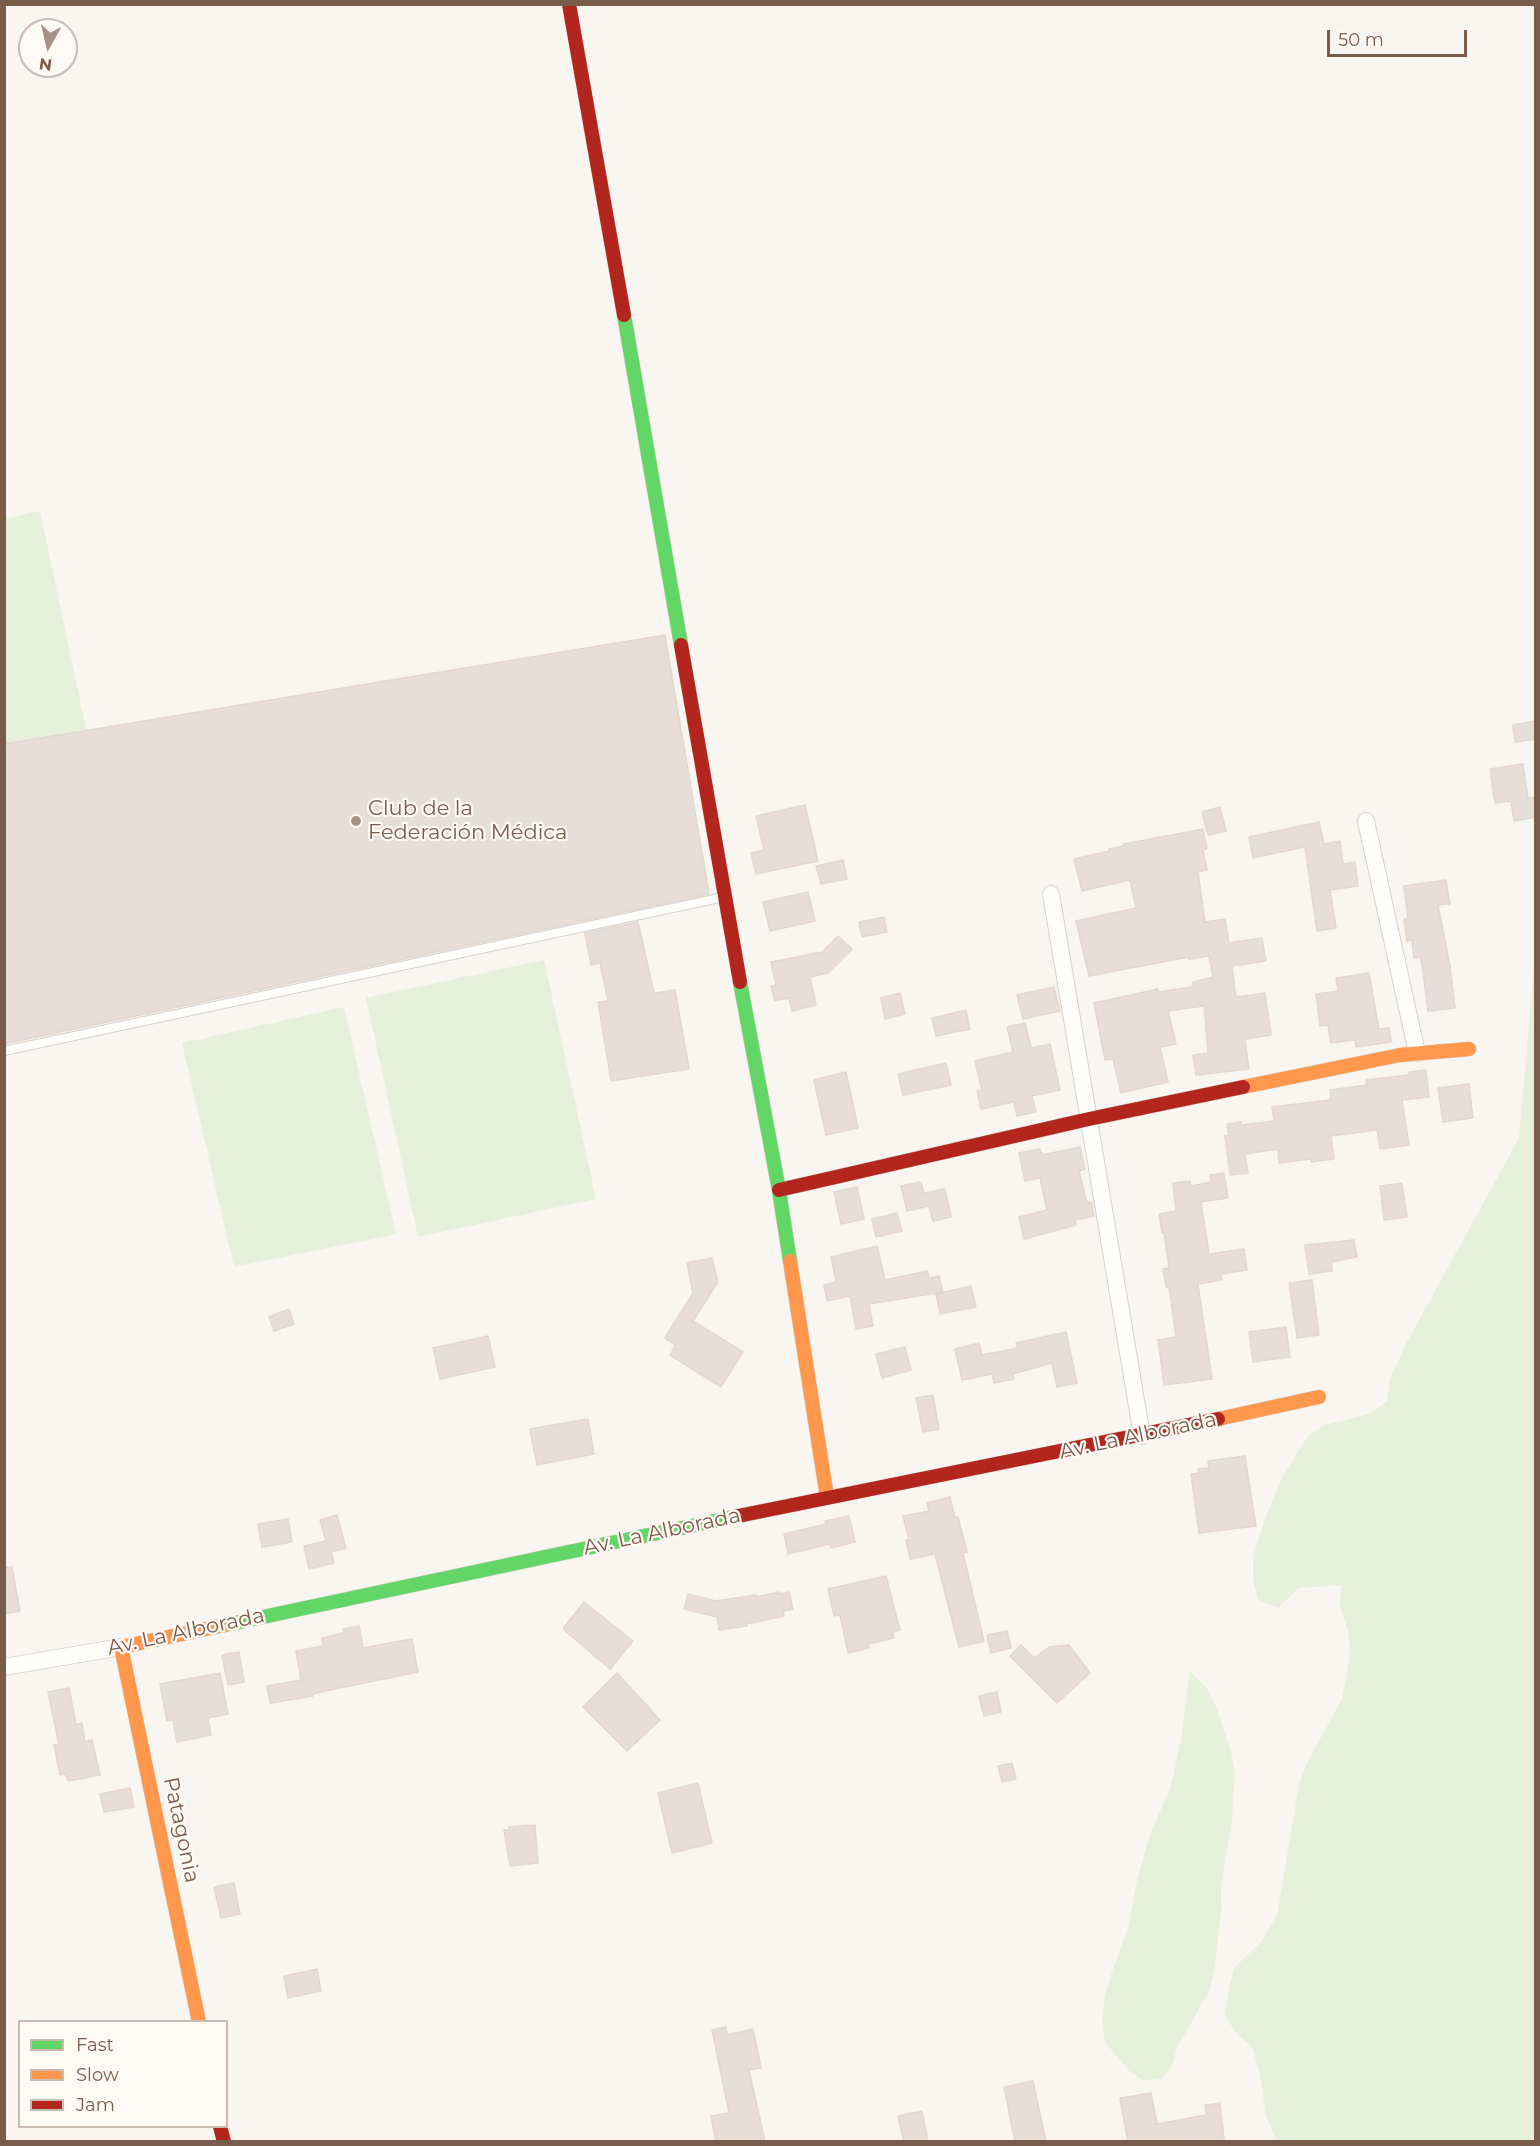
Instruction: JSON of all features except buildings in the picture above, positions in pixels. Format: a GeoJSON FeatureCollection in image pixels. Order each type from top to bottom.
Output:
{"type":"FeatureCollection","features":[{"type":"Feature","properties":{"kind":"street"},"geometry":{"type":"LineString","coordinates":[[569,4],[724,897],[780,1190],[827,1497]]}},
{"type":"Feature","properties":{"kind":"street"},"geometry":{"type":"LineString","coordinates":[[1366,821],[1418,1053]]}},
{"type":"Feature","properties":{"kind":"street"},"geometry":{"type":"LineString","coordinates":[[1051,894],[1142,1436]]}},
{"type":"Feature","properties":{"kind":"street"},"geometry":{"type":"LineString","coordinates":[[780,1190],[1089,1119],[1418,1053],[1469,1049]]}},
{"type":"Feature","properties":{"kind":"street","name":"Av. La Alborada"},"geometry":{"type":"LineString","coordinates":[[4,1667],[121,1647],[827,1497],[1142,1436],[1319,1397]]}},
{"type":"Feature","properties":{"kind":"street","name":"Patagonia"},"geometry":{"type":"LineString","coordinates":[[121,1647],[199,2020]]}},
{"type":"Feature","properties":{"kind":"lane"},"geometry":{"type":"LineString","coordinates":[[4,1051],[724,897]]}},
{"type":"Feature","properties":{"kind":"green space"},"geometry":{"type":"Polygon","coordinates":[[[40,511],[89,743],[4,759],[4,519],[40,511]]]}},
{"type":"Feature","properties":{"kind":"green space"},"geometry":{"type":"Polygon","coordinates":[[[1535,956],[1535,2141],[1277,2141],[1266,2116],[1259,2070],[1252,2047],[1236,2033],[1225,2016],[1229,1987],[1235,1967],[1261,1942],[1277,1915],[1299,1784],[1307,1763],[1342,1699],[1350,1655],[1348,1631],[1340,1606],[1341,1585],[1299,1588],[1279,1607],[1259,1601],[1253,1581],[1253,1557],[1266,1516],[1284,1474],[1308,1436],[1325,1425],[1370,1414],[1387,1401],[1390,1379],[1406,1344],[1519,1138],[1535,956]]]}},
{"type":"Feature","properties":{"kind":"green space"},"geometry":{"type":"Polygon","coordinates":[[[544,960],[596,1199],[418,1237],[366,998],[544,960]]]}},
{"type":"Feature","properties":{"kind":"green space"},"geometry":{"type":"Polygon","coordinates":[[[344,1007],[396,1234],[234,1267],[182,1043],[344,1007]]]}},
{"type":"Feature","properties":{"kind":"green space"},"geometry":{"type":"Polygon","coordinates":[[[1190,1671],[1206,1687],[1216,1707],[1231,1752],[1235,1775],[1232,1819],[1221,1886],[1221,1910],[1210,1989],[1177,2048],[1171,2068],[1161,2079],[1143,2080],[1129,2071],[1105,2042],[1102,2019],[1105,1995],[1128,1928],[1143,1858],[1150,1835],[1171,1786],[1181,1740],[1190,1671]]]}},
{"type":"Feature","properties":{"kind":"traffic: fast"},"geometry":{"type":"LineString","coordinates":[[624,315],[681,645]]}},
{"type":"Feature","properties":{"kind":"traffic: fast"},"geometry":{"type":"LineString","coordinates":[[740,982],[790,1261]]}},
{"type":"Feature","properties":{"kind":"traffic: fast"},"geometry":{"type":"LineString","coordinates":[[225,1625],[738,1516]]}},
{"type":"Feature","properties":{"kind":"traffic: slow"},"geometry":{"type":"LineString","coordinates":[[1243,1087],[1400,1055],[1469,1049]]}},
{"type":"Feature","properties":{"kind":"traffic: slow"},"geometry":{"type":"LineString","coordinates":[[790,1261],[827,1497]]}},
{"type":"Feature","properties":{"kind":"traffic: slow"},"geometry":{"type":"LineString","coordinates":[[1218,1419],[1319,1397]]}},
{"type":"Feature","properties":{"kind":"traffic: slow"},"geometry":{"type":"LineString","coordinates":[[199,2020],[121,1647],[225,1625]]}},
{"type":"Feature","properties":{"kind":"traffic: jam"},"geometry":{"type":"LineString","coordinates":[[569,4],[624,315]]}},
{"type":"Feature","properties":{"kind":"traffic: jam"},"geometry":{"type":"LineString","coordinates":[[681,645],[740,982]]}},
{"type":"Feature","properties":{"kind":"traffic: jam"},"geometry":{"type":"LineString","coordinates":[[779,1190],[1089,1119],[1243,1087]]}},
{"type":"Feature","properties":{"kind":"traffic: jam"},"geometry":{"type":"LineString","coordinates":[[738,1516],[1218,1419]]}},
{"type":"Feature","properties":{"kind":"traffic: jam"},"geometry":{"type":"LineString","coordinates":[[220,2128],[224,2142]]}},
{"type":"Feature","properties":{"kind":"place","name":"Club de la Federación Médica"},"geometry":{"type":"Point","coordinates":[356,821]}}]}
